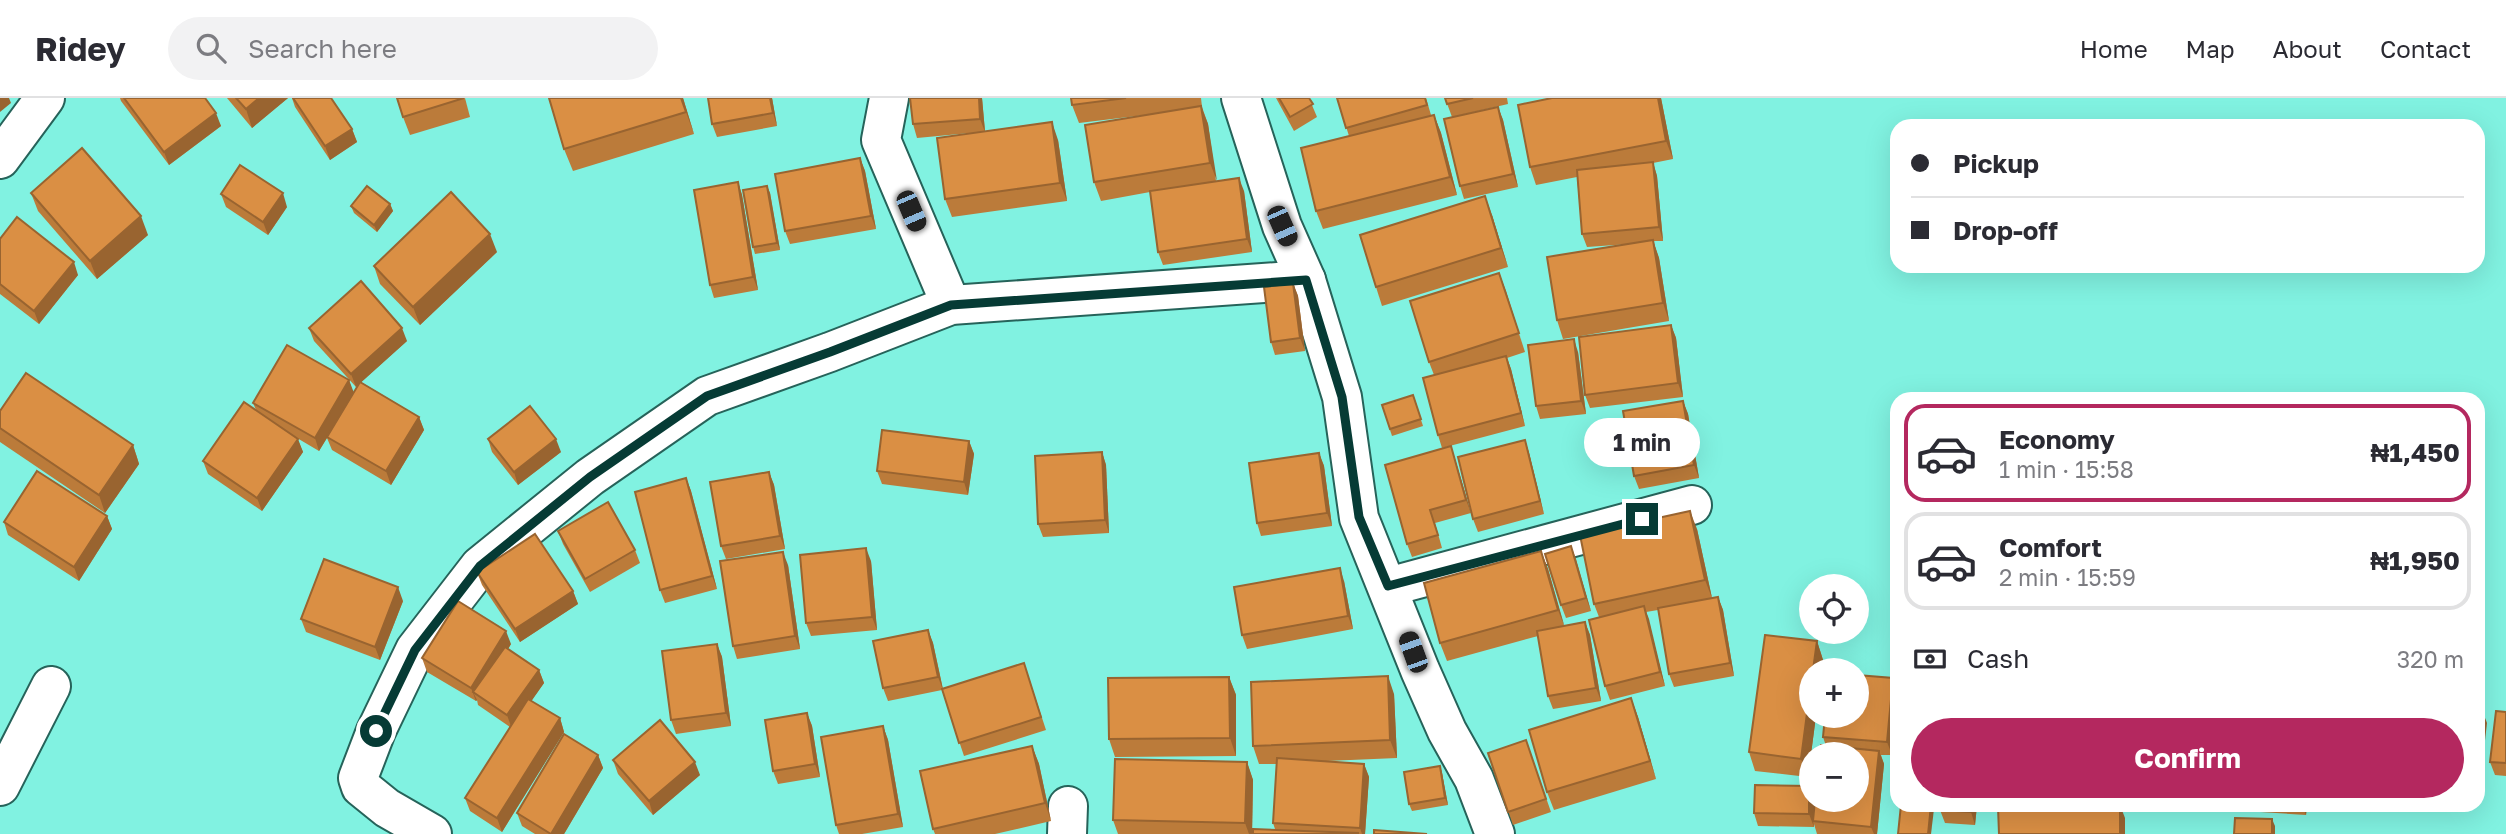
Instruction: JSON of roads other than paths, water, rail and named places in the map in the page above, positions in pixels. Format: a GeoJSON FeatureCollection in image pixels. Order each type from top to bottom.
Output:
{"type":"FeatureCollection","features":[{"type":"Feature","properties":{"kind":"street"},"geometry":{"type":"LineString","coordinates":[[0,159],[45,98]]}},
{"type":"Feature","properties":{"kind":"street"},"geometry":{"type":"LineString","coordinates":[[889,98],[881,140],[951,305]]}},
{"type":"Feature","properties":{"kind":"street"},"geometry":{"type":"LineString","coordinates":[[1241,98],[1282,226],[1306,280],[1342,397],[1359,517],[1420,670],[1447,731],[1475,779],[1495,834]]}},
{"type":"Feature","properties":{"kind":"street"},"geometry":{"type":"LineString","coordinates":[[432,834],[387,808],[361,787],[358,778],[376,731],[415,650],[480,566],[590,477],[707,396],[951,305],[1306,280]]}},
{"type":"Feature","properties":{"kind":"street"},"geometry":{"type":"LineString","coordinates":[[1388,586],[1692,505]]}},
{"type":"Feature","properties":{"kind":"street"},"geometry":{"type":"LineString","coordinates":[[0,786],[51,686]]}}]}
